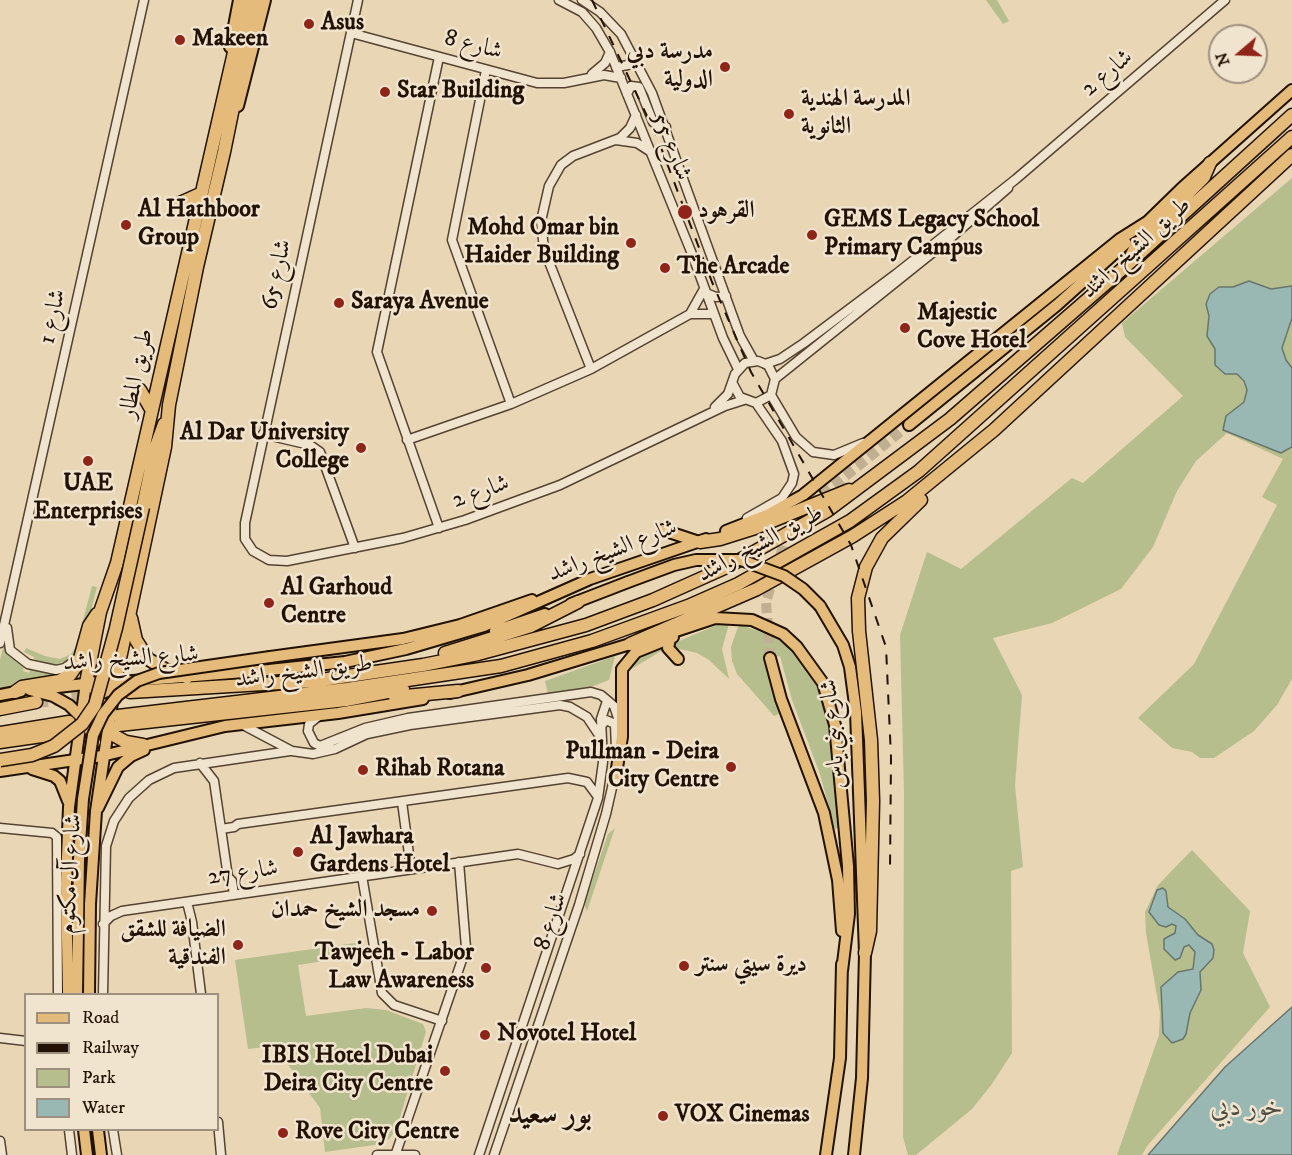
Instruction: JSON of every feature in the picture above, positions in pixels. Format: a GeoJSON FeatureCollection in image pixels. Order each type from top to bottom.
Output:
{"type":"FeatureCollection","features":[{"type":"Feature","properties":{"kind":"highway","name":"طريق المطار"},"geometry":{"type":"LineString","coordinates":[[89,683],[100,612],[117,563],[246,0]]}},
{"type":"Feature","properties":{"kind":"highway","name":"طريق المطار"},"geometry":{"type":"LineString","coordinates":[[115,682],[167,437],[168,415],[202,242],[255,0]]}},
{"type":"Feature","properties":{"kind":"highway","name":"طريق الشيخ راشد"},"geometry":{"type":"LineString","coordinates":[[130,692],[314,681],[423,665],[565,632],[670,593],[791,534],[869,481],[950,419],[1127,265],[1292,115]]}},
{"type":"Feature","properties":{"kind":"highway","name":"طريق الشيخ راشد"},"geometry":{"type":"LineString","coordinates":[[115,723],[483,670],[574,646],[688,606],[762,572],[850,521],[941,453],[1292,137]]}},
{"type":"Feature","properties":{"kind":"highway"},"geometry":{"type":"LineString","coordinates":[[630,644],[757,589],[854,536],[907,501],[994,430],[1267,181],[1292,155]]}},
{"type":"Feature","properties":{"kind":"highway"},"geometry":{"type":"LineString","coordinates":[[1267,181],[1292,162]]}},
{"type":"Feature","properties":{"kind":"highway"},"geometry":{"type":"LineString","coordinates":[[1127,265],[1137,245],[1201,181],[1210,163]]}},
{"type":"Feature","properties":{"kind":"highway"},"geometry":{"type":"LineString","coordinates":[[180,203],[200,194]]}},
{"type":"Feature","properties":{"kind":"highway"},"geometry":{"type":"LineString","coordinates":[[140,390],[151,410]]}},
{"type":"Feature","properties":{"kind":"highway"},"geometry":{"type":"LineString","coordinates":[[0,760],[32,755],[54,746],[73,733],[94,705],[116,628],[157,440],[168,415]]}},
{"type":"Feature","properties":{"kind":"highway"},"geometry":{"type":"LineString","coordinates":[[865,953],[870,931],[873,801],[868,709],[858,614],[861,582],[873,552],[892,526],[977,451],[994,430]]}},
{"type":"Feature","properties":{"kind":"highway"},"geometry":{"type":"LineString","coordinates":[[850,521],[880,511],[956,461]]}},
{"type":"Feature","properties":{"kind":"highway"},"geometry":{"type":"LineString","coordinates":[[700,542],[720,539],[755,528],[869,481]]}},
{"type":"Feature","properties":{"kind":"highway"},"geometry":{"type":"LineString","coordinates":[[141,566],[153,556]]}},
{"type":"Feature","properties":{"kind":"highway"},"geometry":{"type":"LineString","coordinates":[[117,563],[112,597],[89,683],[94,704],[115,723],[126,742],[143,745]]}},
{"type":"Feature","properties":{"kind":"highway"},"geometry":{"type":"LineString","coordinates":[[423,665],[441,655],[531,626],[578,602]]}},
{"type":"Feature","properties":{"kind":"highway"},"geometry":{"type":"LineString","coordinates":[[15,692],[22,687],[65,678],[77,667],[89,626],[100,612]]}},
{"type":"Feature","properties":{"kind":"highway"},"geometry":{"type":"LineString","coordinates":[[130,612],[134,632],[143,652],[160,667],[187,677]]}},
{"type":"Feature","properties":{"kind":"highway"},"geometry":{"type":"LineString","coordinates":[[115,723],[346,700],[431,684],[483,670]]}},
{"type":"Feature","properties":{"kind":"highway"},"geometry":{"type":"LineString","coordinates":[[89,683],[95,689],[103,692],[115,682]]}},
{"type":"Feature","properties":{"kind":"highway"},"geometry":{"type":"LineString","coordinates":[[346,700],[371,700],[458,691]]}},
{"type":"Feature","properties":{"kind":"highway"},"geometry":{"type":"LineString","coordinates":[[0,709],[36,702]]}},
{"type":"Feature","properties":{"kind":"highway"},"geometry":{"type":"LineString","coordinates":[[0,732],[74,723]]}},
{"type":"Feature","properties":{"kind":"highway"},"geometry":{"type":"LineString","coordinates":[[0,742],[74,723]]}},
{"type":"Feature","properties":{"kind":"main road"},"geometry":{"type":"LineString","coordinates":[[219,117],[239,0]]}},
{"type":"Feature","properties":{"kind":"main road"},"geometry":{"type":"LineString","coordinates":[[228,131],[243,91],[265,0]]}},
{"type":"Feature","properties":{"kind":"main road"},"geometry":{"type":"LineString","coordinates":[[909,425],[1080,285],[1182,188],[1292,90]]}},
{"type":"Feature","properties":{"kind":"main road","name":"شارع الشيخ راشد"},"geometry":{"type":"LineString","coordinates":[[115,682],[345,662],[406,649],[465,633],[617,569],[732,530],[791,502],[1120,239],[1147,222]]}},
{"type":"Feature","properties":{"kind":"main road"},"geometry":{"type":"LineString","coordinates":[[663,530],[700,542]]}},
{"type":"Feature","properties":{"kind":"main road","name":"شارع بني ياس"},"geometry":{"type":"LineString","coordinates":[[345,662],[379,660],[447,646],[578,602],[652,573],[696,560],[741,560],[784,576],[803,589],[820,606],[843,645],[855,689],[861,781],[865,953],[862,1078],[854,1155]]}},
{"type":"Feature","properties":{"kind":"main road"},"geometry":{"type":"LineString","coordinates":[[77,993],[79,859],[83,799],[93,735],[103,714],[118,695],[137,681],[159,673],[403,639],[460,625],[564,591]]}},
{"type":"Feature","properties":{"kind":"main road"},"geometry":{"type":"LineString","coordinates":[[616,769],[622,737],[622,669],[636,652],[730,618]]}},
{"type":"Feature","properties":{"kind":"main road"},"geometry":{"type":"LineString","coordinates":[[0,771],[102,756],[178,735],[240,723],[320,715],[402,703],[528,675],[630,644],[641,643],[708,620],[730,618],[752,620],[783,634],[811,663],[831,703],[848,866],[849,914],[842,971]]}},
{"type":"Feature","properties":{"kind":"main road"},"geometry":{"type":"LineString","coordinates":[[670,639],[668,648],[678,659]]}},
{"type":"Feature","properties":{"kind":"main road"},"geometry":{"type":"LineString","coordinates":[[770,658],[781,699],[811,774],[830,835],[840,903],[842,971],[840,1058],[829,1152]]}},
{"type":"Feature","properties":{"kind":"main road","name":"طريق المطار"},"geometry":{"type":"LineString","coordinates":[[102,756],[115,723],[115,682]]}},
{"type":"Feature","properties":{"kind":"main road","name":"شارع الشيخ راشد"},"geometry":{"type":"LineString","coordinates":[[0,695],[89,683]]}},
{"type":"Feature","properties":{"kind":"main road","name":"طريق المطار"},"geometry":{"type":"LineString","coordinates":[[76,759],[74,723],[89,683]]}},
{"type":"Feature","properties":{"kind":"main road"},"geometry":{"type":"LineString","coordinates":[[30,690],[53,696],[69,705],[77,718],[74,748],[63,761]]}},
{"type":"Feature","properties":{"kind":"main road"},"geometry":{"type":"LineString","coordinates":[[69,705],[74,723],[94,741],[102,756]]}},
{"type":"Feature","properties":{"kind":"main road"},"geometry":{"type":"LineString","coordinates":[[76,759],[115,723]]}},
{"type":"Feature","properties":{"kind":"main road"},"geometry":{"type":"LineString","coordinates":[[96,811],[103,801],[114,774],[123,762],[178,735]]}},
{"type":"Feature","properties":{"kind":"main road","name":"شارع آل مكتوم"},"geometry":{"type":"LineString","coordinates":[[88,993],[90,904],[102,756]]}},
{"type":"Feature","properties":{"kind":"main road","name":"شارع آل مكتوم"},"geometry":{"type":"LineString","coordinates":[[68,993],[66,905],[69,807],[76,759]]}},
{"type":"Feature","properties":{"kind":"main road"},"geometry":{"type":"LineString","coordinates":[[74,770],[81,761],[87,760],[93,766],[99,783]]}},
{"type":"Feature","properties":{"kind":"main road"},"geometry":{"type":"LineString","coordinates":[[13,769],[34,770],[54,776],[64,789],[69,807]]}},
{"type":"Feature","properties":{"kind":"main road"},"geometry":{"type":"LineString","coordinates":[[84,1131],[87,1155]]}},
{"type":"Feature","properties":{"kind":"main road"},"geometry":{"type":"LineString","coordinates":[[98,1131],[101,1155]]}},
{"type":"Feature","properties":{"kind":"street","name":"شارع 1"},"geometry":{"type":"LineString","coordinates":[[0,643],[130,49],[144,0]]}},
{"type":"Feature","properties":{"kind":"street","name":"شارع 65"},"geometry":{"type":"LineString","coordinates":[[258,555],[249,546],[244,531],[358,0]]}},
{"type":"Feature","properties":{"kind":"street","name":"شارع 55"},"geometry":{"type":"LineString","coordinates":[[559,0],[582,12],[596,28],[610,52],[738,369]]}},
{"type":"Feature","properties":{"kind":"street","name":"شارع 55"},"geometry":{"type":"LineString","coordinates":[[582,0],[613,24],[634,56],[666,127],[740,336],[754,361]]}},
{"type":"Feature","properties":{"kind":"street","name":"شارع 2"},"geometry":{"type":"LineString","coordinates":[[765,364],[780,359],[828,327],[1016,178],[1225,0]]}},
{"type":"Feature","properties":{"kind":"street","name":"شارع 8"},"geometry":{"type":"LineString","coordinates":[[351,33],[545,84],[564,83],[604,75],[621,78]]}},
{"type":"Feature","properties":{"kind":"street"},"geometry":{"type":"LineString","coordinates":[[586,77],[602,68],[610,52]]}},
{"type":"Feature","properties":{"kind":"street"},"geometry":{"type":"LineString","coordinates":[[616,67],[628,65],[634,56]]}},
{"type":"Feature","properties":{"kind":"street"},"geometry":{"type":"LineString","coordinates":[[439,57],[377,345],[380,367],[439,528]]}},
{"type":"Feature","properties":{"kind":"street"},"geometry":{"type":"LineString","coordinates":[[486,70],[452,240],[511,404]]}},
{"type":"Feature","properties":{"kind":"street"},"geometry":{"type":"LineString","coordinates":[[627,94],[631,86],[639,87],[653,122],[659,127],[666,127]]}},
{"type":"Feature","properties":{"kind":"street"},"geometry":{"type":"LineString","coordinates":[[591,369],[544,249],[540,230],[543,212],[549,186],[561,165],[573,156],[615,140],[630,128],[636,115]]}},
{"type":"Feature","properties":{"kind":"street"},"geometry":{"type":"LineString","coordinates":[[615,140],[637,143],[651,152]]}},
{"type":"Feature","properties":{"kind":"street","name":"شارع 2"},"geometry":{"type":"LineString","coordinates":[[775,380],[965,227],[996,200],[1016,178]]}},
{"type":"Feature","properties":{"kind":"street"},"geometry":{"type":"LineString","coordinates":[[407,440],[511,404],[591,369],[690,314],[705,291],[716,297],[726,296]]}},
{"type":"Feature","properties":{"kind":"street"},"geometry":{"type":"LineString","coordinates":[[690,314],[714,314]]}},
{"type":"Feature","properties":{"kind":"street"},"geometry":{"type":"LineString","coordinates":[[576,375],[584,353]]}},
{"type":"Feature","properties":{"kind":"street"},"geometry":{"type":"LineString","coordinates":[[732,530],[782,498],[792,483],[794,474],[782,441],[756,403],[744,400],[737,393],[733,384],[738,369],[754,361],[765,364],[771,369],[775,380],[771,395],[796,437],[813,452],[834,455],[869,441]]}},
{"type":"Feature","properties":{"kind":"street","name":"شارع 2"},"geometry":{"type":"LineString","coordinates":[[704,416],[724,399],[733,384]]}},
{"type":"Feature","properties":{"kind":"street"},"geometry":{"type":"LineString","coordinates":[[756,403],[771,395]]}},
{"type":"Feature","properties":{"kind":"street","name":"شارع 2"},"geometry":{"type":"LineString","coordinates":[[258,555],[275,561],[287,561],[439,528],[560,485],[704,416],[744,400]]}},
{"type":"Feature","properties":{"kind":"street"},"geometry":{"type":"LineString","coordinates":[[263,435],[310,445],[320,452],[355,548]]}},
{"type":"Feature","properties":{"kind":"street"},"geometry":{"type":"LineString","coordinates":[[7,614],[8,643],[21,661],[56,670],[70,665],[81,655]]}},
{"type":"Feature","properties":{"kind":"street"},"geometry":{"type":"LineString","coordinates":[[320,715],[309,724],[308,731],[309,738],[320,746],[365,728],[439,713],[591,692],[602,695],[607,701]]}},
{"type":"Feature","properties":{"kind":"street","name":"شارع 8"},"geometry":{"type":"LineString","coordinates":[[479,1155],[598,798],[603,744],[602,713],[607,701],[614,706],[619,718],[616,769],[606,814],[569,933],[501,1128],[494,1155]]}},
{"type":"Feature","properties":{"kind":"street"},"geometry":{"type":"LineString","coordinates":[[103,993],[106,846],[121,809],[149,780],[174,768],[200,763],[292,751],[324,752],[377,732],[546,705],[560,705],[579,711],[595,725],[603,744]]}},
{"type":"Feature","properties":{"kind":"street"},"geometry":{"type":"LineString","coordinates":[[602,725],[606,720],[615,724],[616,769]]}},
{"type":"Feature","properties":{"kind":"street"},"geometry":{"type":"LineString","coordinates":[[240,723],[292,751]]}},
{"type":"Feature","properties":{"kind":"street"},"geometry":{"type":"LineString","coordinates":[[228,759],[218,768],[214,781],[228,877],[226,882],[230,896]]}},
{"type":"Feature","properties":{"kind":"street"},"geometry":{"type":"LineString","coordinates":[[200,763],[214,781]]}},
{"type":"Feature","properties":{"kind":"street"},"geometry":{"type":"LineString","coordinates":[[221,826],[568,778],[587,782],[598,798]]}},
{"type":"Feature","properties":{"kind":"street"},"geometry":{"type":"LineString","coordinates":[[402,802],[411,869]]}},
{"type":"Feature","properties":{"kind":"street"},"geometry":{"type":"LineString","coordinates":[[0,828],[52,833],[57,837],[58,993]]}},
{"type":"Feature","properties":{"kind":"street"},"geometry":{"type":"LineString","coordinates":[[569,933],[563,921],[582,861],[583,844]]}},
{"type":"Feature","properties":{"kind":"street","name":"شارع 27"},"geometry":{"type":"LineString","coordinates":[[104,924],[111,916],[122,912],[411,869],[525,853],[558,864],[566,863],[580,854]]}},
{"type":"Feature","properties":{"kind":"street"},"geometry":{"type":"LineString","coordinates":[[400,1153],[405,1129],[466,948],[456,863]]}},
{"type":"Feature","properties":{"kind":"street"},"geometry":{"type":"LineString","coordinates":[[364,876],[382,993],[390,1003],[441,1023]]}},
{"type":"Feature","properties":{"kind":"street"},"geometry":{"type":"LineString","coordinates":[[104,900],[111,908],[122,912]]}},
{"type":"Feature","properties":{"kind":"street"},"geometry":{"type":"LineString","coordinates":[[190,902],[201,993]]}},
{"type":"Feature","properties":{"kind":"street"},"geometry":{"type":"LineString","coordinates":[[0,1038],[24,1041]]}},
{"type":"Feature","properties":{"kind":"street"},"geometry":{"type":"LineString","coordinates":[[501,1128],[497,1119],[507,1084],[510,1060]]}},
{"type":"Feature","properties":{"kind":"street"},"geometry":{"type":"LineString","coordinates":[[219,1130],[222,1155]]}},
{"type":"Feature","properties":{"kind":"street"},"geometry":{"type":"LineString","coordinates":[[69,1131],[72,1155]]}},
{"type":"Feature","properties":{"kind":"street"},"geometry":{"type":"LineString","coordinates":[[113,1131],[117,1155]]}},
{"type":"Feature","properties":{"kind":"street"},"geometry":{"type":"LineString","coordinates":[[0,1141],[2,1155]]}},
{"type":"Feature","properties":{"kind":"street"},"geometry":{"type":"LineString","coordinates":[[377,1155],[400,1153],[415,1155]]}},
{"type":"Feature","properties":{"kind":"green space"},"geometry":{"type":"Polygon","coordinates":[[[986,0],[997,0],[1009,21],[1003,24],[986,0]]]}},
{"type":"Feature","properties":{"kind":"green space"},"geometry":{"type":"Polygon","coordinates":[[[1292,178],[1292,679],[1277,705],[1254,731],[1214,758],[1200,758],[1192,752],[1172,748],[1138,718],[1194,664],[1277,505],[1262,497],[1283,459],[1227,433],[1196,461],[1177,491],[1153,547],[1121,589],[1052,623],[993,638],[1022,695],[1015,785],[1023,867],[1011,871],[1012,1053],[972,1109],[916,1155],[908,1155],[903,1137],[904,792],[900,635],[927,552],[961,569],[1072,478],[1083,483],[1183,396],[1125,337],[1122,323],[1292,178]]]}},
{"type":"Feature","properties":{"kind":"green space"},"geometry":{"type":"Polygon","coordinates":[[[92,586],[97,587],[80,653],[64,665],[57,666],[34,659],[24,652],[26,648],[60,659],[71,654],[76,647],[92,586]]]}},
{"type":"Feature","properties":{"kind":"green space"},"geometry":{"type":"Polygon","coordinates":[[[729,624],[722,649],[729,679],[709,660],[697,653],[675,648],[672,644],[717,625],[729,624]]]}},
{"type":"Feature","properties":{"kind":"green space"},"geometry":{"type":"Polygon","coordinates":[[[739,624],[786,644],[808,667],[818,685],[830,729],[840,827],[835,829],[820,774],[792,700],[780,656],[767,658],[781,713],[774,716],[737,674],[732,661],[731,647],[739,624]]]}},
{"type":"Feature","properties":{"kind":"green space"},"geometry":{"type":"Polygon","coordinates":[[[4,644],[10,657],[24,666],[23,671],[29,673],[30,669],[65,672],[49,680],[0,688],[0,660],[4,644]]]}},
{"type":"Feature","properties":{"kind":"green space"},"geometry":{"type":"Polygon","coordinates":[[[664,647],[663,650],[628,671],[633,661],[640,656],[664,647]]]}},
{"type":"Feature","properties":{"kind":"green space"},"geometry":{"type":"Polygon","coordinates":[[[615,656],[609,680],[588,688],[548,694],[545,681],[615,656]]]}},
{"type":"Feature","properties":{"kind":"green space"},"geometry":{"type":"Polygon","coordinates":[[[615,828],[587,911],[584,904],[608,834],[615,828]]]}},
{"type":"Feature","properties":{"kind":"green space"},"geometry":{"type":"Polygon","coordinates":[[[1192,850],[1250,911],[1243,953],[1270,1007],[1147,1146],[1142,1155],[1117,1155],[1159,1035],[1160,1013],[1146,933],[1145,912],[1158,885],[1192,850]]]}},
{"type":"Feature","properties":{"kind":"green space"},"geometry":{"type":"Polygon","coordinates":[[[362,942],[364,955],[298,965],[306,1016],[366,1008],[386,1010],[423,1024],[426,1032],[396,1130],[389,1139],[381,1144],[325,1152],[320,1108],[274,1046],[248,1049],[235,960],[362,942]]]}},
{"type":"Feature","properties":{"kind":"water"},"geometry":{"type":"Polygon","coordinates":[[[1249,281],[1271,289],[1292,286],[1292,318],[1282,348],[1292,368],[1292,447],[1281,453],[1223,430],[1226,416],[1244,402],[1247,390],[1244,381],[1237,374],[1225,374],[1215,365],[1215,349],[1207,336],[1209,316],[1206,304],[1210,294],[1219,287],[1233,287],[1249,281]]]}},
{"type":"Feature","properties":{"kind":"water"},"geometry":{"type":"Polygon","coordinates":[[[1163,888],[1166,891],[1168,907],[1185,919],[1198,935],[1212,944],[1214,950],[1213,958],[1200,972],[1201,990],[1190,1013],[1186,1034],[1183,1039],[1172,1043],[1163,1033],[1161,987],[1178,972],[1193,969],[1195,952],[1189,945],[1184,947],[1180,958],[1175,960],[1164,949],[1164,939],[1175,933],[1176,926],[1159,925],[1149,912],[1157,890],[1163,888]]]}},
{"type":"Feature","properties":{"kind":"water","name":"خور دبي"},"geometry":{"type":"Polygon","coordinates":[[[1292,1007],[1292,1155],[1148,1155],[1225,1067],[1292,1007]]]}},
{"type":"Feature","properties":{"kind":"tunnel"},"geometry":{"type":"LineString","coordinates":[[770,658],[766,602],[786,537],[810,505],[909,425]]}},
{"type":"Feature","properties":{"kind":"tunnel"},"geometry":{"type":"LineString","coordinates":[[36,702],[93,696]]}},
{"type":"Feature","properties":{"kind":"railway"},"geometry":{"type":"LineString","coordinates":[[592,0],[657,137],[712,282],[751,372],[851,545],[886,647],[891,757],[890,870]]}},
{"type":"Feature","properties":{"kind":"place","name":"Asus"},"geometry":{"type":"Point","coordinates":[309,24]}},
{"type":"Feature","properties":{"kind":"place","name":"Makeen"},"geometry":{"type":"Point","coordinates":[180,40]}},
{"type":"Feature","properties":{"kind":"place","name":"مدرسة دبي الدولية"},"geometry":{"type":"Point","coordinates":[725,67]}},
{"type":"Feature","properties":{"kind":"place","name":"Star Building"},"geometry":{"type":"Point","coordinates":[385,92]}},
{"type":"Feature","properties":{"kind":"place","name":"المدرسة الهندية الثانوية"},"geometry":{"type":"Point","coordinates":[789,114]}},
{"type":"Feature","properties":{"kind":"place","name":"القرهود"},"geometry":{"type":"Point","coordinates":[685,212]}},
{"type":"Feature","properties":{"kind":"place","name":"Al Hathboor Group"},"geometry":{"type":"Point","coordinates":[126,225]}},
{"type":"Feature","properties":{"kind":"place","name":"GEMS Legacy School Primary Campus"},"geometry":{"type":"Point","coordinates":[812,235]}},
{"type":"Feature","properties":{"kind":"place","name":"Mohd Omar bin Haider Building"},"geometry":{"type":"Point","coordinates":[631,243]}},
{"type":"Feature","properties":{"kind":"place","name":"The Arcade"},"geometry":{"type":"Point","coordinates":[665,268]}},
{"type":"Feature","properties":{"kind":"place","name":"Saraya Avenue"},"geometry":{"type":"Point","coordinates":[339,303]}},
{"type":"Feature","properties":{"kind":"place","name":"Majestic Cove Hotel"},"geometry":{"type":"Point","coordinates":[905,328]}},
{"type":"Feature","properties":{"kind":"place","name":"Al Dar University College"},"geometry":{"type":"Point","coordinates":[361,448]}},
{"type":"Feature","properties":{"kind":"place","name":"UAE Enterprises"},"geometry":{"type":"Point","coordinates":[88,461]}},
{"type":"Feature","properties":{"kind":"place","name":"Al Garhoud Centre"},"geometry":{"type":"Point","coordinates":[269,603]}},
{"type":"Feature","properties":{"kind":"place","name":"Pullman - Deira City Centre"},"geometry":{"type":"Point","coordinates":[731,767]}},
{"type":"Feature","properties":{"kind":"place","name":"Rihab Rotana"},"geometry":{"type":"Point","coordinates":[363,770]}},
{"type":"Feature","properties":{"kind":"place","name":"Al Jawhara Gardens Hotel"},"geometry":{"type":"Point","coordinates":[298,852]}},
{"type":"Feature","properties":{"kind":"place","name":"مسجد الشيخ حمدان"},"geometry":{"type":"Point","coordinates":[432,911]}},
{"type":"Feature","properties":{"kind":"place","name":"الضيافة للشقق الفندقية"},"geometry":{"type":"Point","coordinates":[238,945]}},
{"type":"Feature","properties":{"kind":"place","name":"ديرة سيتي سنتر"},"geometry":{"type":"Point","coordinates":[684,966]}},
{"type":"Feature","properties":{"kind":"place","name":"Tawjeeh - Labor Law Awareness"},"geometry":{"type":"Point","coordinates":[486,968]}},
{"type":"Feature","properties":{"kind":"place","name":"Novotel Hotel"},"geometry":{"type":"Point","coordinates":[485,1035]}},
{"type":"Feature","properties":{"kind":"place","name":"IBIS Hotel Dubai Deira City Centre"},"geometry":{"type":"Point","coordinates":[445,1071]}},
{"type":"Feature","properties":{"kind":"place","name":"VOX Cinemas"},"geometry":{"type":"Point","coordinates":[663,1116]}},
{"type":"Feature","properties":{"kind":"place","name":"Rove City Centre"},"geometry":{"type":"Point","coordinates":[283,1133]}},
{"type":"Feature","properties":{"kind":"district","name":"بور سعيد"},"geometry":{"type":"Point","coordinates":[550,1117]}}]}
